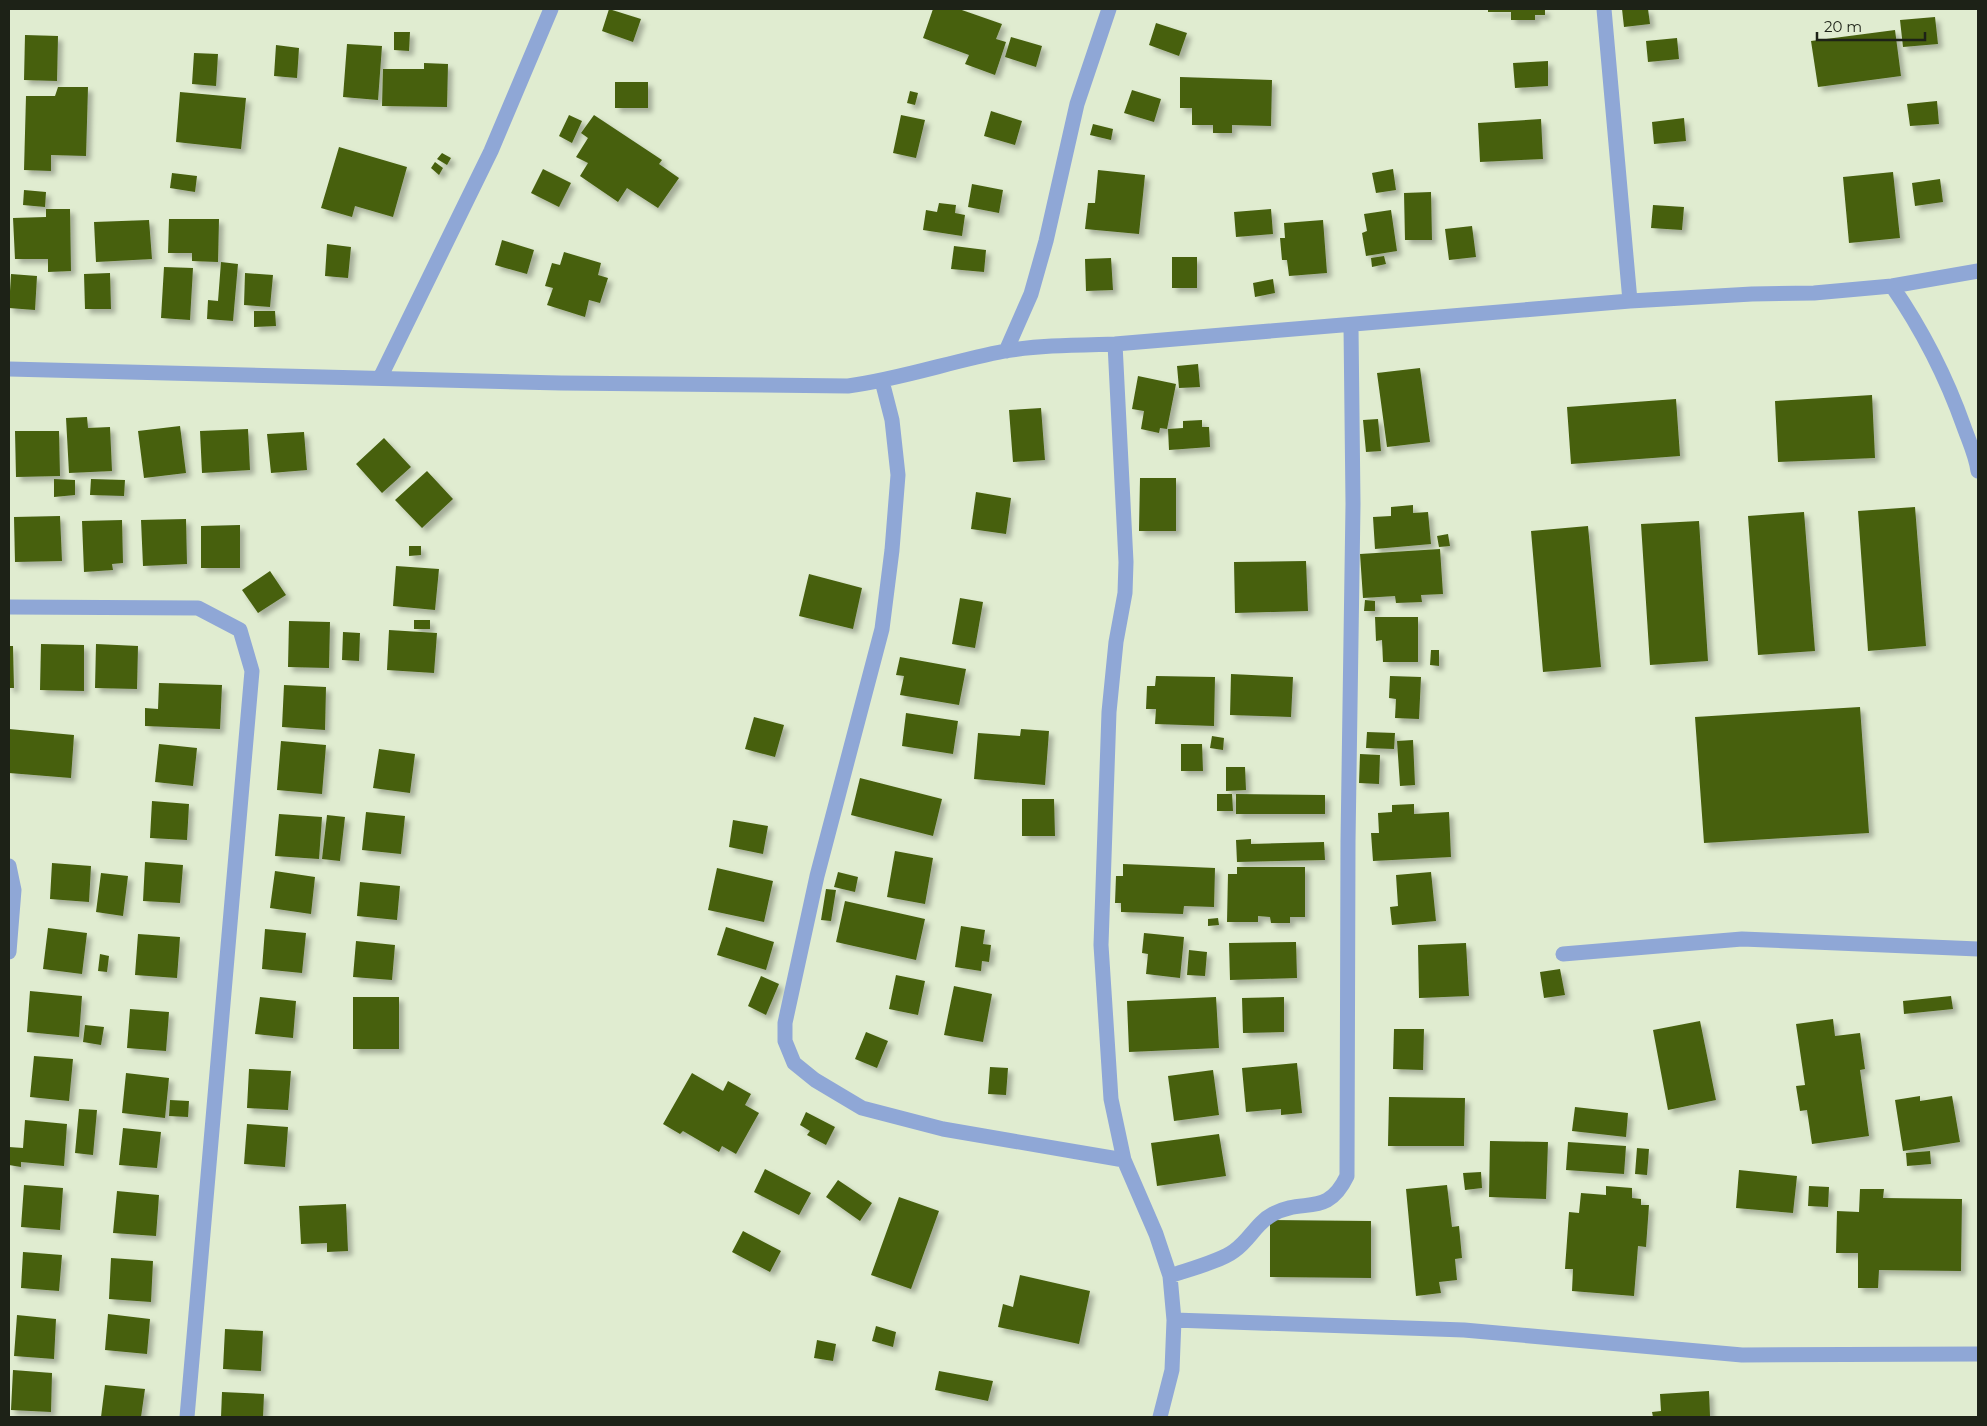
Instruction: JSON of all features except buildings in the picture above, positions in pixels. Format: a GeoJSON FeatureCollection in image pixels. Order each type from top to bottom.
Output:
{"type":"FeatureCollection","features":[{"type":"Feature","properties":{"kind":"street"},"geometry":{"type":"LineString","coordinates":[[380,378],[491,151],[552,9]]}},
{"type":"Feature","properties":{"kind":"street"},"geometry":{"type":"LineString","coordinates":[[1006,351],[1030,294],[1046,241],[1077,104],[1109,9]]}},
{"type":"Feature","properties":{"kind":"street"},"geometry":{"type":"LineString","coordinates":[[1604,9],[1630,301]]}},
{"type":"Feature","properties":{"kind":"street"},"geometry":{"type":"LineString","coordinates":[[9,369],[814,387],[882,382],[940,365],[1006,351],[1046,347],[1115,344],[1351,326],[1630,301],[1752,294],[1814,293],[1892,286],[1978,271]]}},
{"type":"Feature","properties":{"kind":"street"},"geometry":{"type":"LineString","coordinates":[[1892,286],[1919,325],[1939,363],[1958,410],[1978,471]]}},
{"type":"Feature","properties":{"kind":"street"},"geometry":{"type":"LineString","coordinates":[[1170,1276],[1233,1252],[1262,1220],[1276,1212],[1326,1202],[1340,1191],[1347,1176],[1348,842],[1353,504],[1351,326]]}},
{"type":"Feature","properties":{"kind":"street"},"geometry":{"type":"LineString","coordinates":[[1115,344],[1126,562],[1125,594],[1116,642],[1109,712],[1101,945],[1111,1098],[1124,1160],[1156,1234],[1170,1276],[1174,1320],[1172,1370],[1160,1417]]}},
{"type":"Feature","properties":{"kind":"street"},"geometry":{"type":"LineString","coordinates":[[882,382],[892,420],[898,475],[892,550],[882,629],[817,876],[785,1023],[785,1041],[794,1063],[815,1080],[862,1108],[943,1129],[1124,1160]]}},
{"type":"Feature","properties":{"kind":"street"},"geometry":{"type":"LineString","coordinates":[[9,607],[198,608],[240,630],[252,671],[187,1417]]}},
{"type":"Feature","properties":{"kind":"street"},"geometry":{"type":"LineString","coordinates":[[9,866],[14,890],[9,952]]}},
{"type":"Feature","properties":{"kind":"street"},"geometry":{"type":"LineString","coordinates":[[1562,954],[1742,939],[1978,949]]}},
{"type":"Feature","properties":{"kind":"street"},"geometry":{"type":"LineString","coordinates":[[1174,1320],[1464,1330],[1742,1355],[1978,1354]]}}]}
